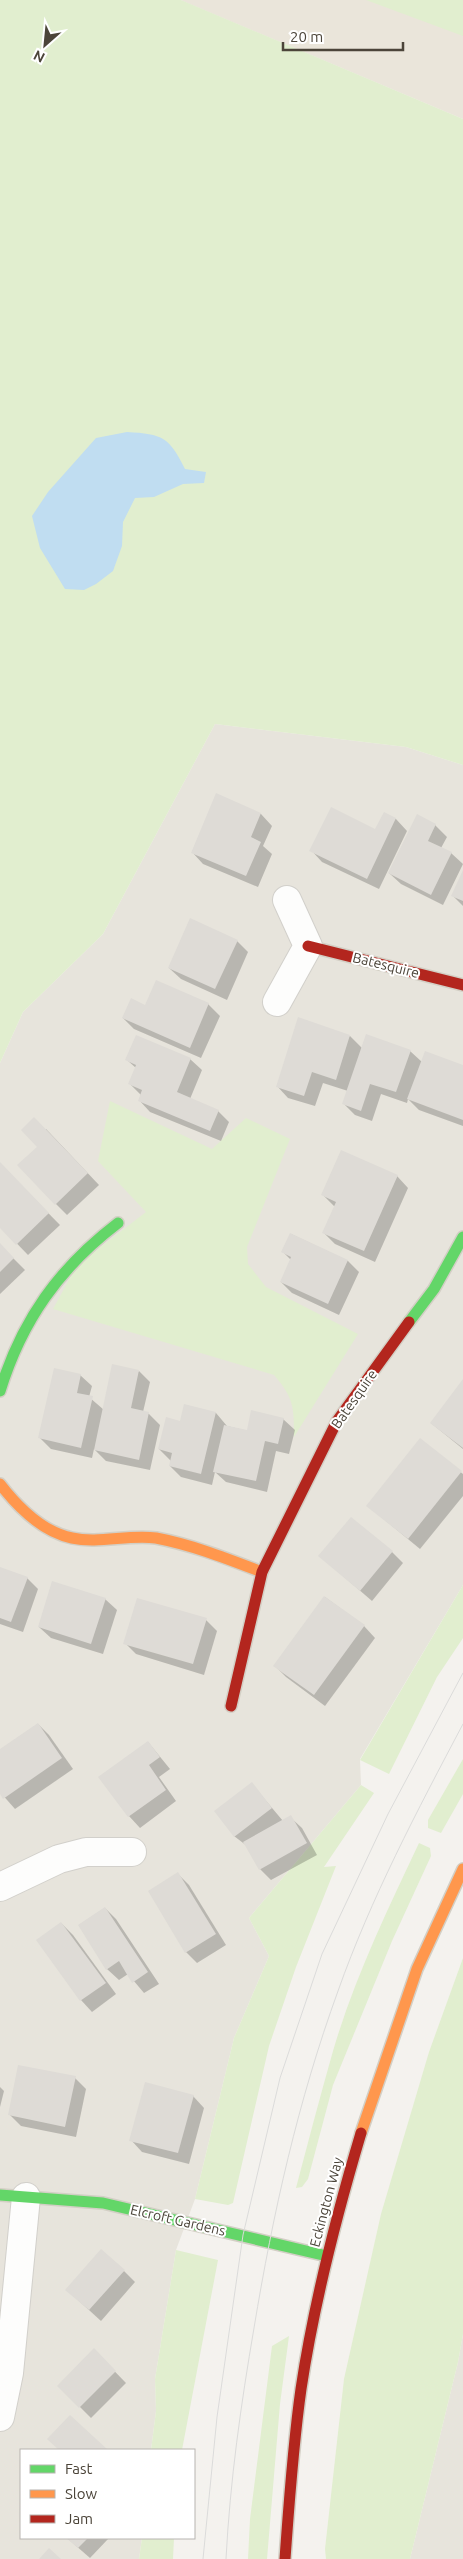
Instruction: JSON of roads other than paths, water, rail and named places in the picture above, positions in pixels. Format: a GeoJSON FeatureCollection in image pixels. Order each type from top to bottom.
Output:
{"type":"FeatureCollection","features":[{"type":"Feature","properties":{"kind":"street"},"geometry":{"type":"LineString","coordinates":[[277,1002],[308,946],[286,900]]}},
{"type":"Feature","properties":{"kind":"street","name":"Batesquire"},"geometry":{"type":"LineString","coordinates":[[308,946],[463,985]]}},
{"type":"Feature","properties":{"kind":"street"},"geometry":{"type":"LineString","coordinates":[[0,1391],[26,1326],[62,1273],[93,1242],[118,1223]]}},
{"type":"Feature","properties":{"kind":"street","name":"Batesquire"},"geometry":{"type":"LineString","coordinates":[[231,1706],[262,1572],[337,1421],[434,1289],[463,1237]]}},
{"type":"Feature","properties":{"kind":"street"},"geometry":{"type":"LineString","coordinates":[[0,1484],[11,1498],[37,1522],[72,1538],[155,1538],[202,1550],[262,1572]]}},
{"type":"Feature","properties":{"kind":"street"},"geometry":{"type":"LineString","coordinates":[[0,1887],[59,1860],[86,1852],[132,1852]]}},
{"type":"Feature","properties":{"kind":"street","name":"Eckington Way"},"geometry":{"type":"LineString","coordinates":[[285,2559],[291,2477],[305,2364],[327,2256],[355,2150],[418,1967],[463,1869]]}},
{"type":"Feature","properties":{"kind":"street","name":"Elcroft Gardens"},"geometry":{"type":"LineString","coordinates":[[0,2417],[10,2373],[13,2196],[103,2202],[327,2256]]}},
{"type":"Feature","properties":{"kind":"water"},"geometry":{"type":"Polygon","coordinates":[[[127,432],[149,434],[164,439],[174,450],[185,469],[206,472],[204,483],[183,484],[154,497],[135,498],[123,522],[122,546],[113,571],[96,584],[84,590],[65,589],[40,548],[32,516],[48,492],[96,438],[127,432]]]}},
{"type":"Feature","properties":{"kind":"tram line"},"geometry":{"type":"LineString","coordinates":[[203,2559],[217,2417],[243,2235],[280,2078],[322,1954],[388,1814],[463,1673]]}},
{"type":"Feature","properties":{"kind":"tram line"},"geometry":{"type":"LineString","coordinates":[[226,2559],[237,2443],[261,2285],[278,2200],[299,2116],[324,2032],[365,1922],[412,1822],[463,1724]]}}]}
